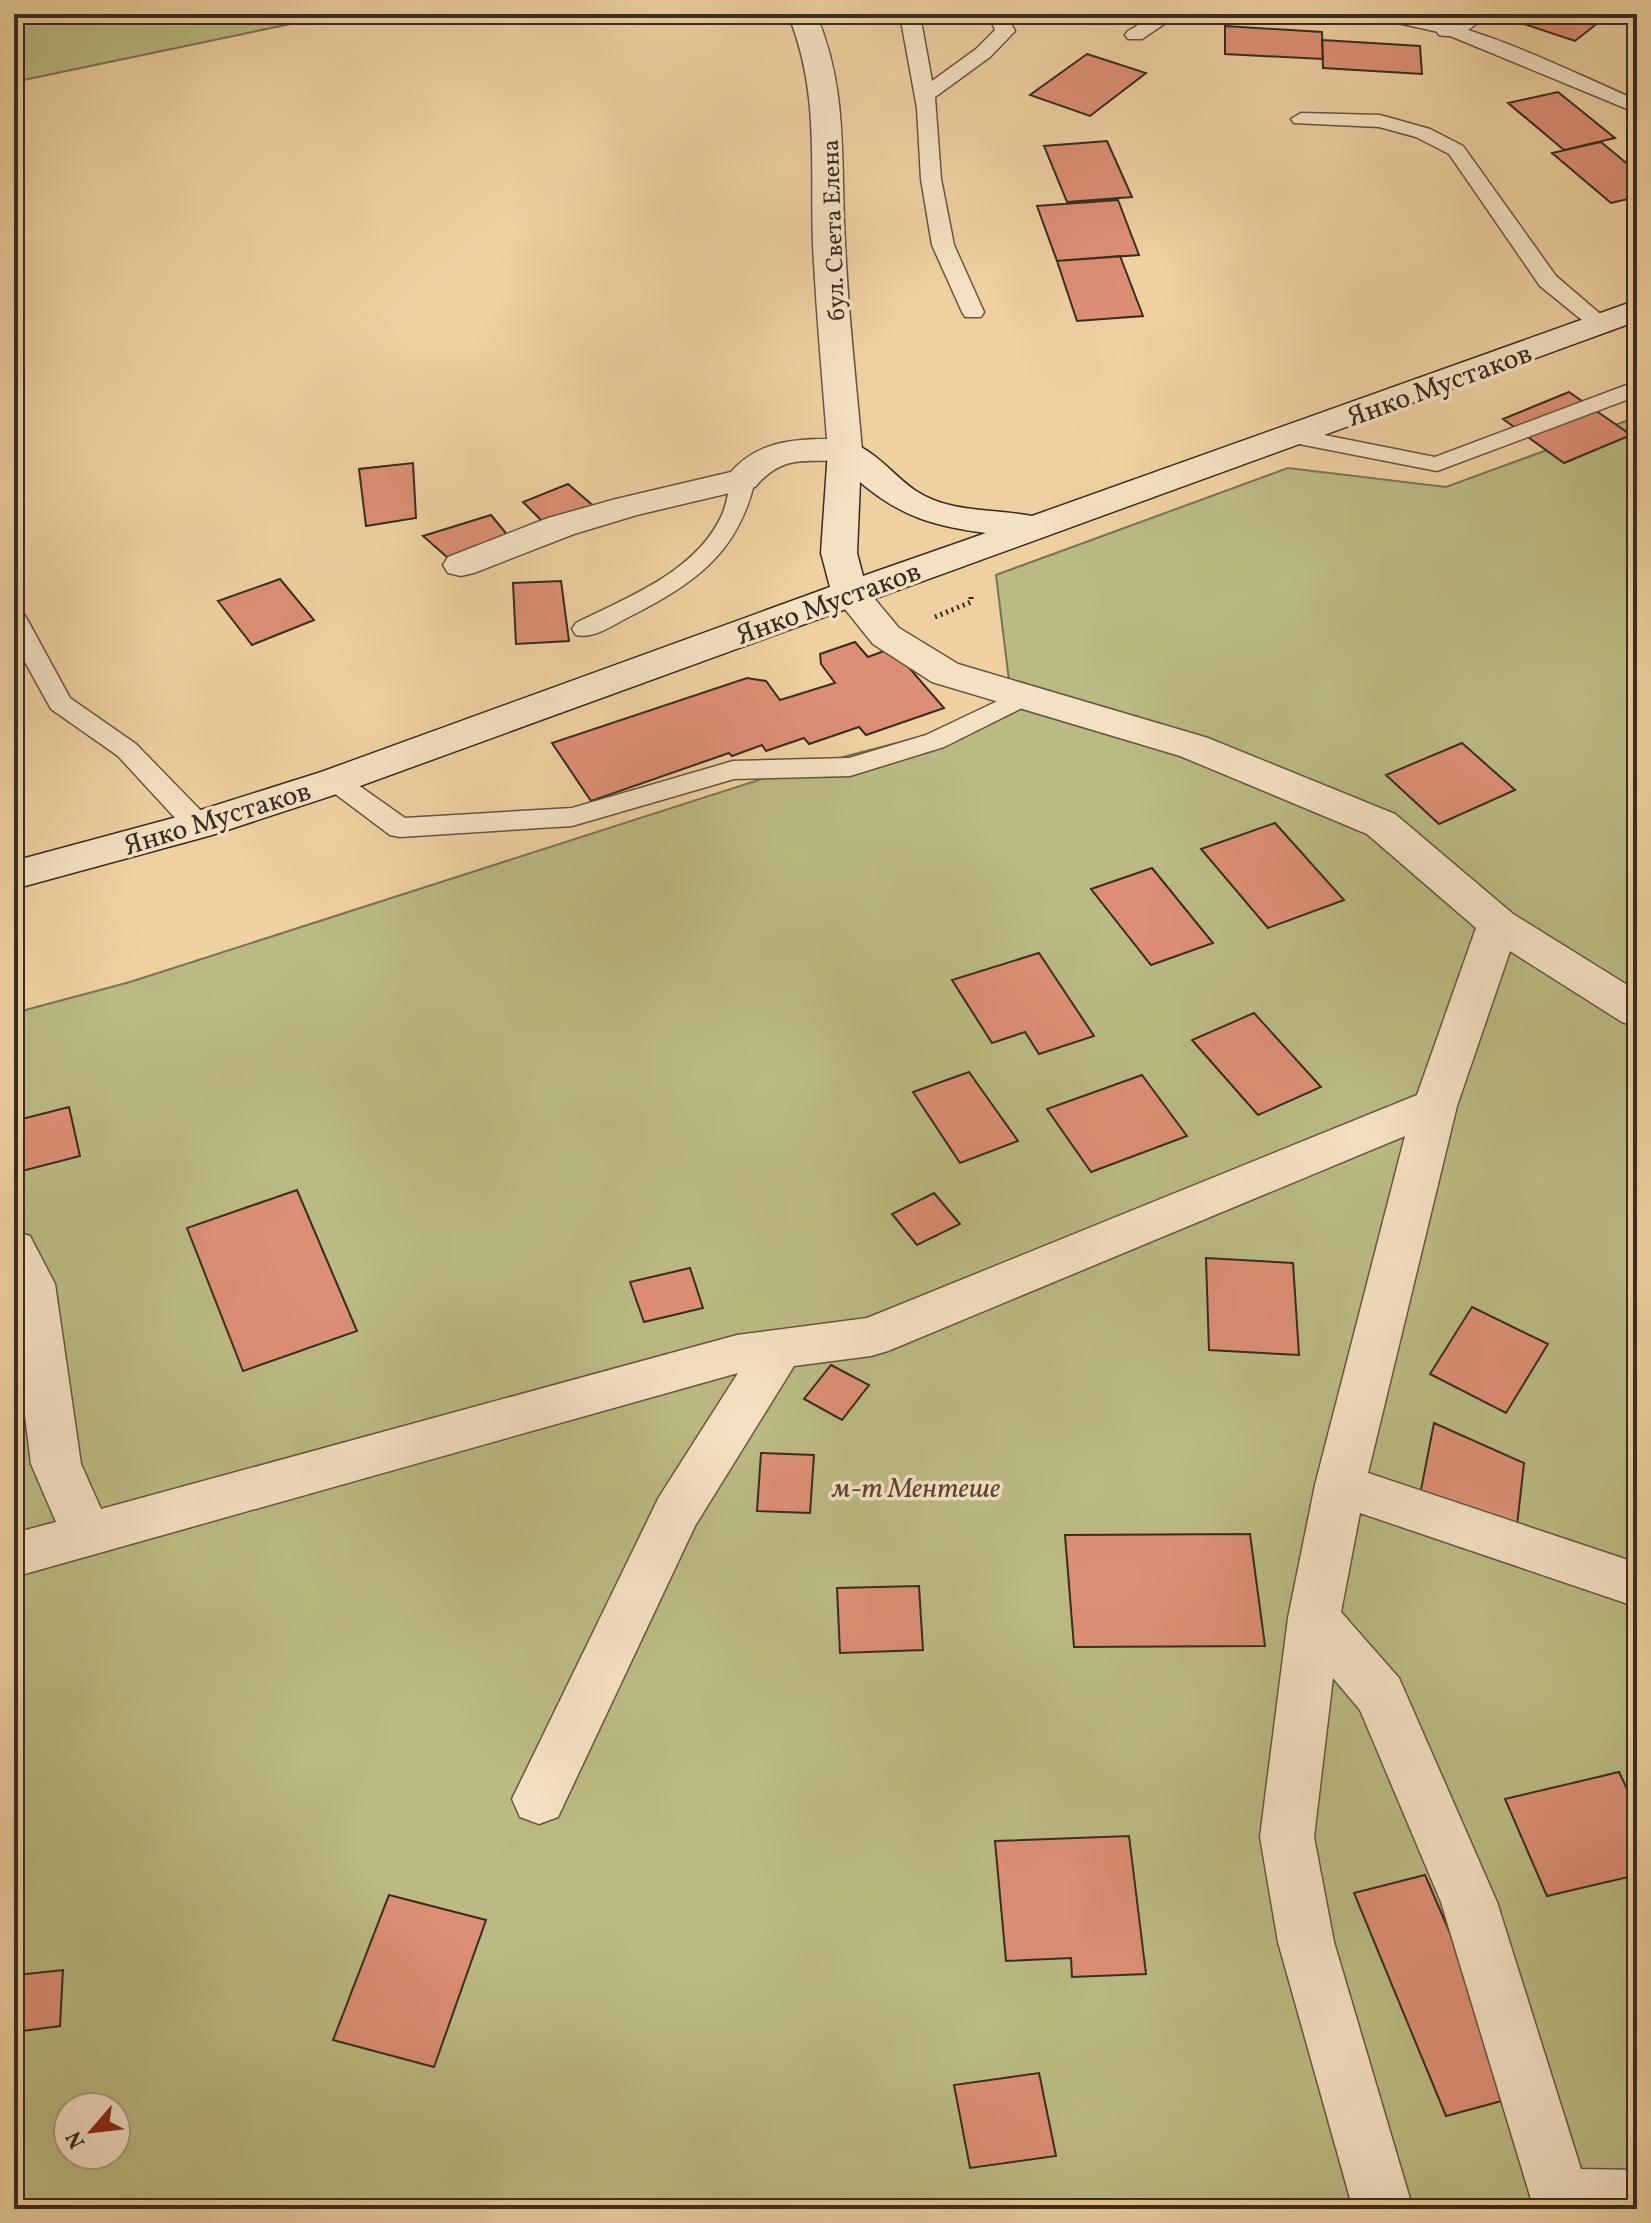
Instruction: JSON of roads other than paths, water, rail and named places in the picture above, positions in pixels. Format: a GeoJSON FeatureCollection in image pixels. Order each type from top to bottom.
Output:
{"type":"FeatureCollection","features":[{"type":"Feature","properties":{"kind":"street","name":"бул. Света Елена"},"geometry":{"type":"LineString","coordinates":[[802,14],[815,40],[830,116],[829,239],[845,450],[839,553],[850,593]]}},
{"type":"Feature","properties":{"kind":"street","name":"Янко Мустаков"},"geometry":{"type":"LineString","coordinates":[[14,875],[198,825],[335,781],[1637,310]]}},
{"type":"Feature","properties":{"kind":"street"},"geometry":{"type":"LineString","coordinates":[[461,565],[561,526],[628,506],[743,480],[754,464],[784,450],[845,450],[885,485],[920,508],[981,522],[1038,527]]}},
{"type":"Feature","properties":{"kind":"street"},"geometry":{"type":"LineString","coordinates":[[850,593],[886,636],[945,673],[1194,747],[1381,824],[1498,924],[1637,1011]]}},
{"type":"Feature","properties":{"kind":"street"},"geometry":{"type":"LineString","coordinates":[[1383,2209],[1306,1942],[1287,1837],[1314,1618],[1340,1485],[1435,1106],[1498,924]]}},
{"type":"Feature","properties":{"kind":"street"},"geometry":{"type":"LineString","coordinates":[[14,1555],[737,1354],[871,1337],[1435,1106]]}},
{"type":"Feature","properties":{"kind":"street"},"geometry":{"type":"LineString","coordinates":[[14,1249],[32,1284],[56,1464],[87,1535]]}},
{"type":"Feature","properties":{"kind":"street"},"geometry":{"type":"LineString","coordinates":[[539,1799],[677,1512],[780,1348]]}},
{"type":"Feature","properties":{"kind":"street"},"geometry":{"type":"LineString","coordinates":[[1340,1485],[1637,1585]]}},
{"type":"Feature","properties":{"kind":"street"},"geometry":{"type":"LineString","coordinates":[[1314,1618],[1380,1695],[1463,1888],[1563,2204],[1637,2200]]}},
{"type":"Feature","properties":{"kind":"lane"},"geometry":{"type":"LineString","coordinates":[[906,14],[912,26],[925,95],[931,179],[943,245],[973,312]]}},
{"type":"Feature","properties":{"kind":"lane"},"geometry":{"type":"LineString","coordinates":[[925,95],[983,53],[1005,31],[997,14]]}},
{"type":"Feature","properties":{"kind":"lane"},"geometry":{"type":"LineString","coordinates":[[1135,35],[1170,14]]}},
{"type":"Feature","properties":{"kind":"lane"},"geometry":{"type":"LineString","coordinates":[[1382,14],[1460,21],[1637,107]]}},
{"type":"Feature","properties":{"kind":"lane"},"geometry":{"type":"LineString","coordinates":[[1301,119],[1380,121],[1423,133],[1456,150],[1548,281],[1601,324]]}},
{"type":"Feature","properties":{"kind":"lane"},"geometry":{"type":"LineString","coordinates":[[1294,436],[1437,464],[1637,388]]}},
{"type":"Feature","properties":{"kind":"lane"},"geometry":{"type":"LineString","coordinates":[[585,629],[679,580],[717,541],[733,517],[743,480]]}},
{"type":"Feature","properties":{"kind":"lane"},"geometry":{"type":"LineString","coordinates":[[14,619],[60,703],[127,750],[198,825]]}},
{"type":"Feature","properties":{"kind":"lane"},"geometry":{"type":"LineString","coordinates":[[335,781],[400,828],[572,817],[733,770],[850,767],[935,741],[1023,697]]}},
{"type":"Feature","properties":{"kind":"park label","name":"м-т Ментeше"},"geometry":{"type":"Point","coordinates":[916,1487]}}]}
